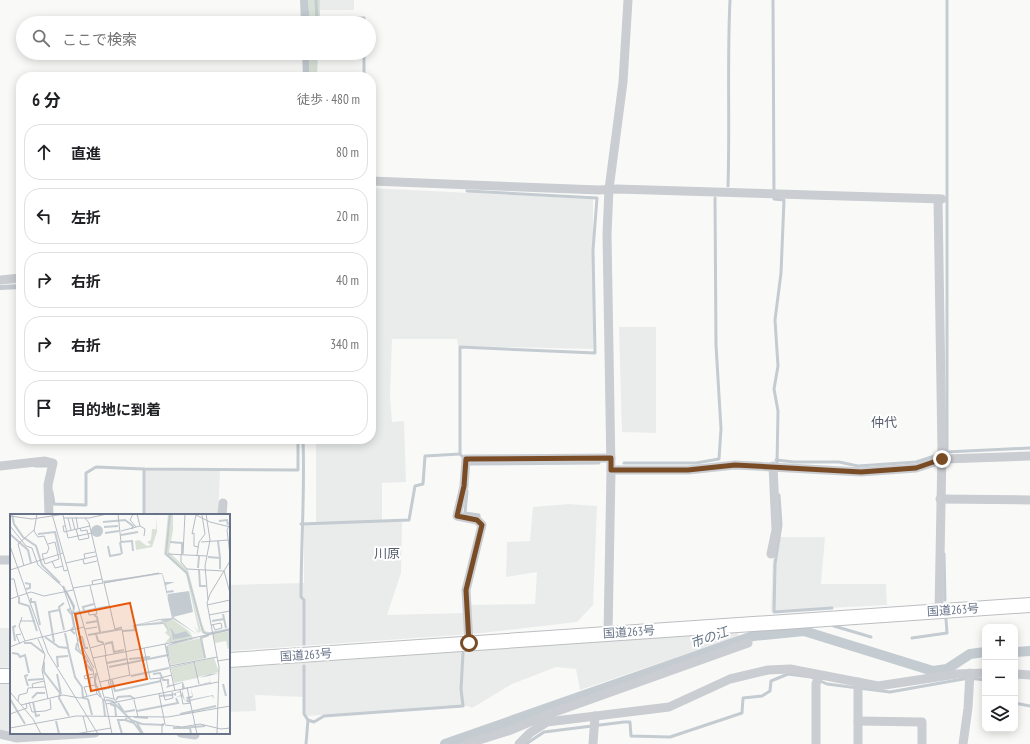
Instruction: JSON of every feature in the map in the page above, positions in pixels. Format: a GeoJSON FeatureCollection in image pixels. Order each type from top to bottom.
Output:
{"type":"FeatureCollection","features":[{"type":"Feature","properties":{"kind":"highway","name":"国道263号"},"geometry":{"type":"LineString","coordinates":[[230,660],[939,610],[1030,605]]}},
{"type":"Feature","properties":{"kind":"street"},"geometry":{"type":"LineString","coordinates":[[608,634],[611,458],[607,234],[609,189],[623,82],[628,0]]}},
{"type":"Feature","properties":{"kind":"street"},"geometry":{"type":"LineString","coordinates":[[376,181],[940,199],[944,498],[939,610]]}},
{"type":"Feature","properties":{"kind":"street"},"geometry":{"type":"LineString","coordinates":[[0,280],[16,278]]}},
{"type":"Feature","properties":{"kind":"street"},"geometry":{"type":"LineString","coordinates":[[611,470],[688,470],[735,465],[861,472],[916,468],[944,457],[1030,456]]}},
{"type":"Feature","properties":{"kind":"street"},"geometry":{"type":"LineString","coordinates":[[469,643],[466,590],[480,522],[457,516],[464,486],[466,463],[611,458]]}},
{"type":"Feature","properties":{"kind":"street"},"geometry":{"type":"LineString","coordinates":[[0,466],[45,461],[53,463],[49,483],[49,514]]}},
{"type":"Feature","properties":{"kind":"street"},"geometry":{"type":"LineString","coordinates":[[771,554],[776,530],[776,467]]}},
{"type":"Feature","properties":{"kind":"street"},"geometry":{"type":"LineString","coordinates":[[944,498],[1030,500]]}},
{"type":"Feature","properties":{"kind":"street"},"geometry":{"type":"LineString","coordinates":[[222,514],[223,503]]}},
{"type":"Feature","properties":{"kind":"street"},"geometry":{"type":"LineString","coordinates":[[466,744],[508,731],[552,713],[748,643]]}},
{"type":"Feature","properties":{"kind":"street"},"geometry":{"type":"LineString","coordinates":[[519,744],[547,722],[595,722],[669,708],[730,679],[768,670],[790,669],[817,680],[858,682],[878,686],[957,674],[970,677],[982,674]]}},
{"type":"Feature","properties":{"kind":"street"},"geometry":{"type":"LineString","coordinates":[[1018,674],[1030,675]]}},
{"type":"Feature","properties":{"kind":"street"},"geometry":{"type":"LineString","coordinates":[[962,744],[970,677]]}},
{"type":"Feature","properties":{"kind":"street"},"geometry":{"type":"LineString","coordinates":[[816,744],[817,680]]}},
{"type":"Feature","properties":{"kind":"street"},"geometry":{"type":"LineString","coordinates":[[858,682],[858,744]]}},
{"type":"Feature","properties":{"kind":"street"},"geometry":{"type":"LineString","coordinates":[[858,721],[922,722],[922,744]]}},
{"type":"Feature","properties":{"kind":"street"},"geometry":{"type":"LineString","coordinates":[[593,744],[595,722]]}},
{"type":"Feature","properties":{"kind":"street"},"geometry":{"type":"LineString","coordinates":[[0,734],[16,738],[79,734]]}},
{"type":"Feature","properties":{"kind":"street"},"geometry":{"type":"LineString","coordinates":[[184,734],[195,737]]}},
{"type":"Feature","properties":{"kind":"shaded area"},"geometry":{"type":"Polygon","coordinates":[[[300,0],[308,0],[309,16],[301,16],[300,0]]]}},
{"type":"Feature","properties":{"kind":"shaded area"},"geometry":{"type":"Polygon","coordinates":[[[308,0],[320,0],[320,16],[309,16],[308,0]]]}},
{"type":"Feature","properties":{"kind":"shaded area"},"geometry":{"type":"Polygon","coordinates":[[[320,0],[354,0],[354,10],[320,10],[320,0]]]}},
{"type":"Feature","properties":{"kind":"shaded area"},"geometry":{"type":"Polygon","coordinates":[[[302,60],[309,60],[309,72],[303,72],[302,60]]]}},
{"type":"Feature","properties":{"kind":"shaded area"},"geometry":{"type":"Polygon","coordinates":[[[309,60],[318,60],[317,72],[309,72],[309,60]]]}},
{"type":"Feature","properties":{"kind":"shaded area"},"geometry":{"type":"Polygon","coordinates":[[[376,188],[593,199],[593,349],[458,346],[457,339],[392,339],[390,395],[392,422],[404,421],[406,482],[382,483],[382,522],[402,522],[401,573],[387,615],[464,613],[466,605],[535,604],[537,572],[506,577],[507,542],[530,541],[533,507],[569,504],[597,506],[593,605],[577,622],[473,634],[230,651],[230,585],[304,583],[304,524],[316,523],[316,444],[376,444],[376,188]]]}},
{"type":"Feature","properties":{"kind":"shaded area"},"geometry":{"type":"Polygon","coordinates":[[[16,284],[16,289],[0,290],[0,285],[16,284]]]}},
{"type":"Feature","properties":{"kind":"shaded area"},"geometry":{"type":"Polygon","coordinates":[[[619,327],[656,327],[656,433],[622,432],[619,327]]]}},
{"type":"Feature","properties":{"kind":"shaded area"},"geometry":{"type":"Polygon","coordinates":[[[145,470],[220,471],[218,514],[145,514],[145,470]]]}},
{"type":"Feature","properties":{"kind":"shaded area"},"geometry":{"type":"Polygon","coordinates":[[[777,537],[825,537],[821,584],[886,584],[887,605],[771,611],[773,553],[777,537]]]}},
{"type":"Feature","properties":{"kind":"shaded area"},"geometry":{"type":"Polygon","coordinates":[[[0,628],[10,628],[10,667],[0,668],[0,628]]]}},
{"type":"Feature","properties":{"kind":"shaded area"},"geometry":{"type":"Polygon","coordinates":[[[737,632],[739,636],[580,690],[576,669],[556,667],[512,684],[472,708],[468,706],[305,716],[304,697],[255,695],[256,711],[230,712],[230,668],[737,632]]]}},
{"type":"Feature","properties":{"kind":"shaded area"},"geometry":{"type":"Polygon","coordinates":[[[10,683],[10,734],[78,734],[16,737],[0,732],[0,684],[10,683]]]}},
{"type":"Feature","properties":{"kind":"waterway"},"geometry":{"type":"LineString","coordinates":[[316,0],[317,16]]}},
{"type":"Feature","properties":{"kind":"waterway"},"geometry":{"type":"LineString","coordinates":[[728,186],[730,0]]}},
{"type":"Feature","properties":{"kind":"waterway"},"geometry":{"type":"LineString","coordinates":[[773,0],[774,199],[784,200],[781,273],[775,320],[778,366],[774,389],[778,411],[777,465]]}},
{"type":"Feature","properties":{"kind":"waterway"},"geometry":{"type":"LineString","coordinates":[[947,0],[947,458]]}},
{"type":"Feature","properties":{"kind":"waterway"},"geometry":{"type":"LineString","coordinates":[[364,60],[364,72]]}},
{"type":"Feature","properties":{"kind":"waterway"},"geometry":{"type":"LineString","coordinates":[[465,459],[460,454],[460,347],[595,353],[593,250],[597,198],[467,191]]}},
{"type":"Feature","properties":{"kind":"waterway"},"geometry":{"type":"LineString","coordinates":[[624,463],[696,463],[719,459],[721,429],[716,345],[715,198]]}},
{"type":"Feature","properties":{"kind":"waterway"},"geometry":{"type":"LineString","coordinates":[[52,492],[54,504],[86,505],[86,473],[96,467],[144,469],[298,470],[298,444]]}},
{"type":"Feature","properties":{"kind":"waterway"},"geometry":{"type":"LineString","coordinates":[[303,444],[304,479],[301,597],[304,600],[304,644]]}},
{"type":"Feature","properties":{"kind":"waterway"},"geometry":{"type":"LineString","coordinates":[[946,452],[1030,448]]}},
{"type":"Feature","properties":{"kind":"waterway"},"geometry":{"type":"LineString","coordinates":[[301,524],[409,520],[415,486],[423,484],[425,456],[460,454]]}},
{"type":"Feature","properties":{"kind":"waterway"},"geometry":{"type":"LineString","coordinates":[[776,460],[794,462],[839,462],[858,466],[916,462],[941,454]]}},
{"type":"Feature","properties":{"kind":"waterway"},"geometry":{"type":"LineString","coordinates":[[469,464],[599,463]]}},
{"type":"Feature","properties":{"kind":"waterway"},"geometry":{"type":"LineString","coordinates":[[35,466],[50,466]]}},
{"type":"Feature","properties":{"kind":"waterway"},"geometry":{"type":"LineString","coordinates":[[144,469],[144,514]]}},
{"type":"Feature","properties":{"kind":"waterway"},"geometry":{"type":"LineString","coordinates":[[467,491],[465,513],[479,515],[479,519]]}},
{"type":"Feature","properties":{"kind":"waterway"},"geometry":{"type":"LineString","coordinates":[[779,495],[781,525],[775,564],[774,612],[832,608]]}},
{"type":"Feature","properties":{"kind":"waterway"},"geometry":{"type":"LineString","coordinates":[[944,554],[945,600]]}},
{"type":"Feature","properties":{"kind":"waterway"},"geometry":{"type":"LineString","coordinates":[[912,638],[947,633],[946,619]]}},
{"type":"Feature","properties":{"kind":"waterway"},"geometry":{"type":"LineString","coordinates":[[834,626],[871,637]]}},
{"type":"Feature","properties":{"kind":"waterway","name":"市の江"},"geometry":{"type":"LineString","coordinates":[[445,744],[753,636],[804,631],[933,671],[947,669],[970,654],[982,652]]}},
{"type":"Feature","properties":{"kind":"waterway","name":"市の江"},"geometry":{"type":"LineString","coordinates":[[1018,652],[1030,651]]}},
{"type":"Feature","properties":{"kind":"waterway"},"geometry":{"type":"LineString","coordinates":[[306,744],[308,720],[314,722],[324,716],[463,706],[461,689],[463,653]]}},
{"type":"Feature","properties":{"kind":"waterway"},"geometry":{"type":"LineString","coordinates":[[304,666],[304,714],[308,720]]}},
{"type":"Feature","properties":{"kind":"waterway"},"geometry":{"type":"LineString","coordinates":[[526,744],[544,732],[624,722],[630,722],[631,736],[670,737],[742,713],[743,698],[762,696],[770,691],[771,681],[788,674],[811,677],[827,684],[890,692],[969,678],[982,680]]}},
{"type":"Feature","properties":{"kind":"waterway"},"geometry":{"type":"LineString","coordinates":[[1018,704],[1030,706]]}},
{"type":"Feature","properties":{"kind":"district","name":"仲代"},"geometry":{"type":"Point","coordinates":[884,422]}},
{"type":"Feature","properties":{"kind":"district","name":"川原"},"geometry":{"type":"Point","coordinates":[387,553]}},
{"type":"Feature","properties":{"kind":"route"},"geometry":{"type":"LineString","coordinates":[[469,643],[466,590],[482,525],[477,520],[457,516],[464,486],[466,459],[611,458],[611,470],[688,470],[735,465],[773,466],[794,470],[817,469],[861,472],[916,468],[942,459]]}}]}
